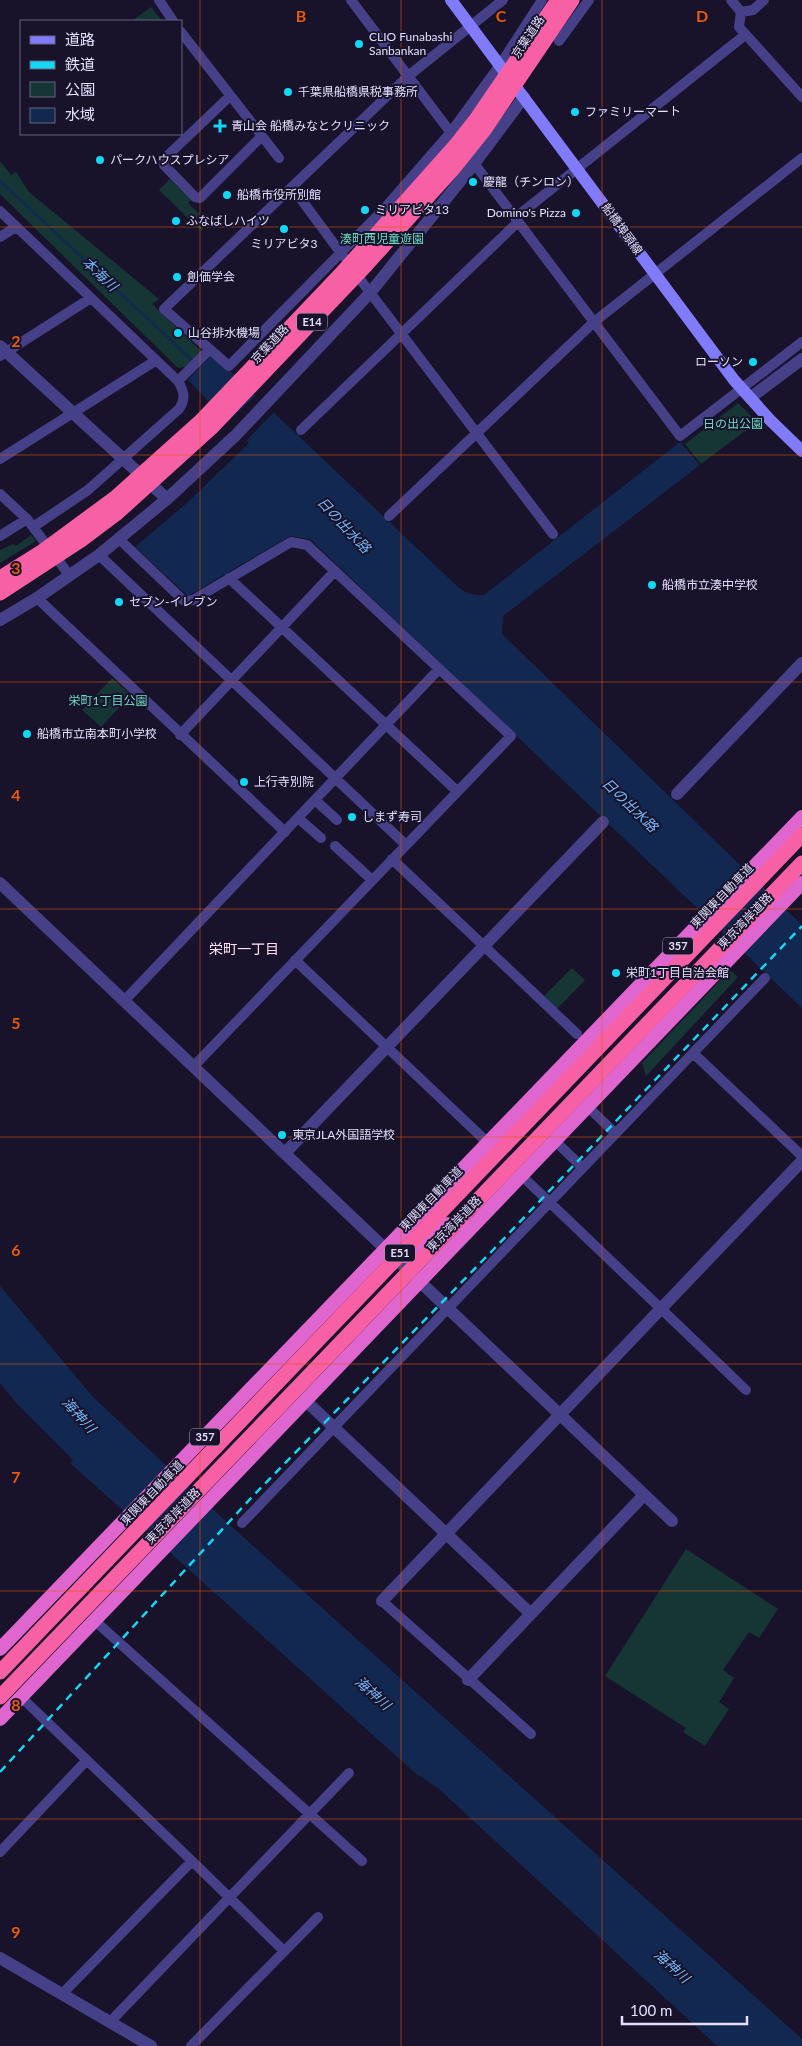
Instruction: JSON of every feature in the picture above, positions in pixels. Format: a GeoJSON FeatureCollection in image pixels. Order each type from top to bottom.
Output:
{"type":"FeatureCollection","features":[{"type":"Feature","properties":{"kind":"highway","name":"京葉道路"},"geometry":{"type":"LineString","coordinates":[[0,578],[43,551],[115,498],[202,420],[347,266],[456,145],[558,0]]}},
{"type":"Feature","properties":{"kind":"highway","name":"京葉道路"},"geometry":{"type":"LineString","coordinates":[[0,592],[81,540],[117,512],[191,446],[230,408],[366,265],[452,170],[484,130],[572,0]]}},
{"type":"Feature","properties":{"kind":"highway","name":"357"},"geometry":{"type":"LineString","coordinates":[[0,1649],[802,817]]}},
{"type":"Feature","properties":{"kind":"highway","name":"東関東自動車道"},"geometry":{"type":"LineString","coordinates":[[0,1672],[802,835]]}},
{"type":"Feature","properties":{"kind":"highway","name":"E51"},"geometry":{"type":"LineString","coordinates":[[0,1697],[802,863]]}},
{"type":"Feature","properties":{"kind":"highway","name":"東京湾岸道路"},"geometry":{"type":"LineString","coordinates":[[0,1720],[586,1106],[802,883]]}},
{"type":"Feature","properties":{"kind":"highway"},"geometry":{"type":"LineString","coordinates":[[385,1250],[401,1256],[409,1256],[441,1224],[463,1225],[502,1189],[508,1189]]}},
{"type":"Feature","properties":{"kind":"highway"},"geometry":{"type":"LineString","coordinates":[[278,1360],[293,1356],[315,1339],[325,1343],[332,1342],[390,1282],[398,1278],[420,1281]]}},
{"type":"Feature","properties":{"kind":"highway","name":"357"},"geometry":{"type":"LineString","coordinates":[[0,1639],[97,1542],[117,1528]]}},
{"type":"Feature","properties":{"kind":"highway","name":"東京湾岸道路"},"geometry":{"type":"LineString","coordinates":[[0,1709],[75,1635],[90,1625]]}},
{"type":"Feature","properties":{"kind":"main road","name":"船橋埠頭線"},"geometry":{"type":"LineString","coordinates":[[451,0],[746,394],[802,451]]}},
{"type":"Feature","properties":{"kind":"street"},"geometry":{"type":"LineString","coordinates":[[159,0],[172,20]]}},
{"type":"Feature","properties":{"kind":"street"},"geometry":{"type":"LineString","coordinates":[[351,0],[407,77],[451,132],[680,436],[802,359]]}},
{"type":"Feature","properties":{"kind":"street"},"geometry":{"type":"LineString","coordinates":[[503,0],[407,77],[164,309],[229,366],[383,210],[451,132],[500,65],[542,0]]}},
{"type":"Feature","properties":{"kind":"street"},"geometry":{"type":"LineString","coordinates":[[559,41],[589,0]]}},
{"type":"Feature","properties":{"kind":"street"},"geometry":{"type":"LineString","coordinates":[[731,0],[741,12],[739,27],[802,97]]}},
{"type":"Feature","properties":{"kind":"street"},"geometry":{"type":"LineString","coordinates":[[741,12],[753,10],[764,0]]}},
{"type":"Feature","properties":{"kind":"street"},"geometry":{"type":"LineString","coordinates":[[182,33],[279,158]]}},
{"type":"Feature","properties":{"kind":"street"},"geometry":{"type":"LineString","coordinates":[[301,430],[516,220],[577,168],[745,35]]}},
{"type":"Feature","properties":{"kind":"street"},"geometry":{"type":"LineString","coordinates":[[230,96],[164,160],[164,165],[195,197],[200,198],[262,136]]}},
{"type":"Feature","properties":{"kind":"street"},"geometry":{"type":"LineString","coordinates":[[0,620],[70,576],[119,539],[167,499],[236,435],[370,293],[474,164],[524,97]]}},
{"type":"Feature","properties":{"kind":"street"},"geometry":{"type":"LineString","coordinates":[[389,516],[594,322],[802,158]]}},
{"type":"Feature","properties":{"kind":"street"},"geometry":{"type":"LineString","coordinates":[[292,188],[553,534]]}},
{"type":"Feature","properties":{"kind":"street"},"geometry":{"type":"LineString","coordinates":[[0,211],[178,381],[184,395],[183,403],[179,409],[88,490],[30,523],[0,536]]}},
{"type":"Feature","properties":{"kind":"street"},"geometry":{"type":"LineString","coordinates":[[0,237],[16,226]]}},
{"type":"Feature","properties":{"kind":"street"},"geometry":{"type":"LineString","coordinates":[[91,298],[2,351],[124,458],[167,499]]}},
{"type":"Feature","properties":{"kind":"street"},"geometry":{"type":"LineString","coordinates":[[746,394],[802,342]]}},
{"type":"Feature","properties":{"kind":"street"},"geometry":{"type":"LineString","coordinates":[[178,381],[210,349]]}},
{"type":"Feature","properties":{"kind":"street"},"geometry":{"type":"LineString","coordinates":[[0,458],[155,361]]}},
{"type":"Feature","properties":{"kind":"street"},"geometry":{"type":"LineString","coordinates":[[0,494],[30,523],[70,576]]}},
{"type":"Feature","properties":{"kind":"street"},"geometry":{"type":"LineString","coordinates":[[119,539],[183,600],[188,601],[194,600],[291,542],[307,545],[510,736],[194,1067]]}},
{"type":"Feature","properties":{"kind":"street"},"geometry":{"type":"LineString","coordinates":[[99,554],[406,845]]}},
{"type":"Feature","properties":{"kind":"street"},"geometry":{"type":"LineString","coordinates":[[180,734],[335,571]]}},
{"type":"Feature","properties":{"kind":"street"},"geometry":{"type":"LineString","coordinates":[[229,578],[457,791]]}},
{"type":"Feature","properties":{"kind":"street"},"geometry":{"type":"LineString","coordinates":[[37,598],[285,832]]}},
{"type":"Feature","properties":{"kind":"street"},"geometry":{"type":"LineString","coordinates":[[677,794],[802,664]]}},
{"type":"Feature","properties":{"kind":"street"},"geometry":{"type":"LineString","coordinates":[[124,1001],[439,669]]}},
{"type":"Feature","properties":{"kind":"street"},"geometry":{"type":"LineString","coordinates":[[315,800],[337,820]]}},
{"type":"Feature","properties":{"kind":"street"},"geometry":{"type":"LineString","coordinates":[[298,818],[321,838]]}},
{"type":"Feature","properties":{"kind":"street"},"geometry":{"type":"LineString","coordinates":[[285,1154],[603,822]]}},
{"type":"Feature","properties":{"kind":"street"},"geometry":{"type":"LineString","coordinates":[[334,846],[372,880]]}},
{"type":"Feature","properties":{"kind":"street"},"geometry":{"type":"LineString","coordinates":[[392,859],[577,1034]]}},
{"type":"Feature","properties":{"kind":"street"},"geometry":{"type":"LineString","coordinates":[[0,883],[672,1521]]}},
{"type":"Feature","properties":{"kind":"street"},"geometry":{"type":"LineString","coordinates":[[295,960],[488,1144]]}},
{"type":"Feature","properties":{"kind":"street"},"geometry":{"type":"LineString","coordinates":[[242,1523],[765,978]]}},
{"type":"Feature","properties":{"kind":"street"},"geometry":{"type":"LineString","coordinates":[[693,1052],[802,1156]]}},
{"type":"Feature","properties":{"kind":"street"},"geometry":{"type":"LineString","coordinates":[[586,1106],[615,1133]]}},
{"type":"Feature","properties":{"kind":"street"},"geometry":{"type":"LineString","coordinates":[[554,1140],[582,1167]]}},
{"type":"Feature","properties":{"kind":"street"},"geometry":{"type":"LineString","coordinates":[[531,1734],[468,1680],[382,1601],[802,1161]]}},
{"type":"Feature","properties":{"kind":"street"},"geometry":{"type":"LineString","coordinates":[[521,1175],[746,1390]]}},
{"type":"Feature","properties":{"kind":"street"},"geometry":{"type":"LineString","coordinates":[[306,1401],[531,1614]]}},
{"type":"Feature","properties":{"kind":"street"},"geometry":{"type":"LineString","coordinates":[[468,1680],[644,1495]]}},
{"type":"Feature","properties":{"kind":"street"},"geometry":{"type":"LineString","coordinates":[[90,1625],[309,1813],[362,1861]]}},
{"type":"Feature","properties":{"kind":"street"},"geometry":{"type":"LineString","coordinates":[[21,1698],[284,1951]]}},
{"type":"Feature","properties":{"kind":"street"},"geometry":{"type":"LineString","coordinates":[[0,1852],[87,1760]]}},
{"type":"Feature","properties":{"kind":"street"},"geometry":{"type":"LineString","coordinates":[[110,2022],[348,1772]]}},
{"type":"Feature","properties":{"kind":"street"},"geometry":{"type":"LineString","coordinates":[[62,1994],[192,1861]]}},
{"type":"Feature","properties":{"kind":"street"},"geometry":{"type":"LineString","coordinates":[[191,2046],[318,1917]]}},
{"type":"Feature","properties":{"kind":"street"},"geometry":{"type":"LineString","coordinates":[[0,1958],[150,2046]]}},
{"type":"Feature","properties":{"kind":"green space"},"geometry":{"type":"Polygon","coordinates":[[[151,7],[161,20],[133,20],[151,7]]]}},
{"type":"Feature","properties":{"kind":"green space"},"geometry":{"type":"Polygon","coordinates":[[[0,161],[11,175],[16,172],[29,192],[159,299],[152,304],[202,352],[185,367],[178,368],[0,194],[0,161]]]}},
{"type":"Feature","properties":{"kind":"green space"},"geometry":{"type":"Polygon","coordinates":[[[170,179],[191,200],[188,203],[209,223],[201,231],[159,190],[170,179]]]}},
{"type":"Feature","properties":{"kind":"green space","name":"日の出公園"},"geometry":{"type":"Polygon","coordinates":[[[738,403],[757,422],[701,464],[685,444],[738,403]]]}},
{"type":"Feature","properties":{"kind":"green space"},"geometry":{"type":"Polygon","coordinates":[[[31,535],[36,541],[0,563],[0,550],[13,544],[16,546],[31,535]]]}},
{"type":"Feature","properties":{"kind":"green space","name":"栄町1丁目公園"},"geometry":{"type":"Polygon","coordinates":[[[112,678],[131,695],[101,727],[82,710],[112,678]]]}},
{"type":"Feature","properties":{"kind":"green space"},"geometry":{"type":"Polygon","coordinates":[[[572,968],[585,980],[557,1009],[544,996],[572,968]]]}},
{"type":"Feature","properties":{"kind":"green space"},"geometry":{"type":"Polygon","coordinates":[[[730,970],[738,977],[646,1076],[642,1063],[730,970]]]}},
{"type":"Feature","properties":{"kind":"green space"},"geometry":{"type":"Polygon","coordinates":[[[686,1549],[778,1609],[759,1638],[749,1632],[723,1670],[734,1678],[719,1702],[729,1709],[705,1746],[683,1732],[686,1728],[605,1676],[686,1549]]]}},
{"type":"Feature","properties":{"kind":"water","name":"日の出水路"},"geometry":{"type":"Polygon","coordinates":[[[212,354],[458,587],[467,593],[484,595],[680,442],[700,465],[503,616],[502,634],[802,925],[802,1008],[310,539],[290,536],[188,596],[135,547],[188,502],[249,443],[188,380],[212,354]]]}},
{"type":"Feature","properties":{"kind":"water","name":"海神川"},"geometry":{"type":"Polygon","coordinates":[[[0,1286],[93,1397],[232,1527],[802,2039],[802,2046],[717,2046],[439,1789],[414,1772],[70,1463],[73,1460],[18,1405],[0,1383],[0,1286]]]}},
{"type":"Feature","properties":{"kind":"pier"},"geometry":{"type":"Polygon","coordinates":[[[257,394],[275,411],[245,442],[227,423],[257,394]]]}},
{"type":"Feature","properties":{"kind":"waterway","name":"本海川"},"geometry":{"type":"LineString","coordinates":[[0,181],[194,362]]}},
{"type":"Feature","properties":{"kind":"railway"},"geometry":{"type":"LineString","coordinates":[[0,1772],[251,1498],[493,1250],[802,926]]}},
{"type":"Feature","properties":{"kind":"place","name":"CLIO Funabashi Sanbankan"},"geometry":{"type":"Point","coordinates":[359,44]}},
{"type":"Feature","properties":{"kind":"place","name":"千葉県船橋県税事務所"},"geometry":{"type":"Point","coordinates":[288,92]}},
{"type":"Feature","properties":{"kind":"place","name":"ファミリーマート"},"geometry":{"type":"Point","coordinates":[575,112]}},
{"type":"Feature","properties":{"kind":"place","name":"青山会 船橋みなとクリニック"},"geometry":{"type":"Point","coordinates":[220,126]}},
{"type":"Feature","properties":{"kind":"place","name":"パークハウスプレシア"},"geometry":{"type":"Point","coordinates":[100,160]}},
{"type":"Feature","properties":{"kind":"place","name":"慶龍（チンロン）"},"geometry":{"type":"Point","coordinates":[473,182]}},
{"type":"Feature","properties":{"kind":"place","name":"船橋市役所別館"},"geometry":{"type":"Point","coordinates":[227,195]}},
{"type":"Feature","properties":{"kind":"place","name":"ミリアビタ13"},"geometry":{"type":"Point","coordinates":[365,210]}},
{"type":"Feature","properties":{"kind":"place","name":"Domino's Pizza"},"geometry":{"type":"Point","coordinates":[576,213]}},
{"type":"Feature","properties":{"kind":"place","name":"ふなばしハイツ"},"geometry":{"type":"Point","coordinates":[176,221]}},
{"type":"Feature","properties":{"kind":"place","name":"ミリアビタ3"},"geometry":{"type":"Point","coordinates":[284,229]}},
{"type":"Feature","properties":{"kind":"place","name":"創価学会"},"geometry":{"type":"Point","coordinates":[177,277]}},
{"type":"Feature","properties":{"kind":"place","name":"山谷排水機場"},"geometry":{"type":"Point","coordinates":[178,333]}},
{"type":"Feature","properties":{"kind":"place","name":"ローソン"},"geometry":{"type":"Point","coordinates":[753,362]}},
{"type":"Feature","properties":{"kind":"place","name":"船橋市立湊中学校"},"geometry":{"type":"Point","coordinates":[652,585]}},
{"type":"Feature","properties":{"kind":"place","name":"セブン-イレブン"},"geometry":{"type":"Point","coordinates":[119,602]}},
{"type":"Feature","properties":{"kind":"place","name":"船橋市立南本町小学校"},"geometry":{"type":"Point","coordinates":[27,734]}},
{"type":"Feature","properties":{"kind":"place","name":"上行寺別院"},"geometry":{"type":"Point","coordinates":[244,782]}},
{"type":"Feature","properties":{"kind":"place","name":"しまず寿司"},"geometry":{"type":"Point","coordinates":[352,817]}},
{"type":"Feature","properties":{"kind":"place","name":"栄町1丁目自治会館"},"geometry":{"type":"Point","coordinates":[616,973]}},
{"type":"Feature","properties":{"kind":"place","name":"東京JLA外国語学校"},"geometry":{"type":"Point","coordinates":[282,1135]}},
{"type":"Feature","properties":{"kind":"district","name":"栄町一丁目"},"geometry":{"type":"Point","coordinates":[244,949]}},
{"type":"Feature","properties":{"kind":"park label","name":"湊町西児童遊園"},"geometry":{"type":"Point","coordinates":[382,239]}}]}
